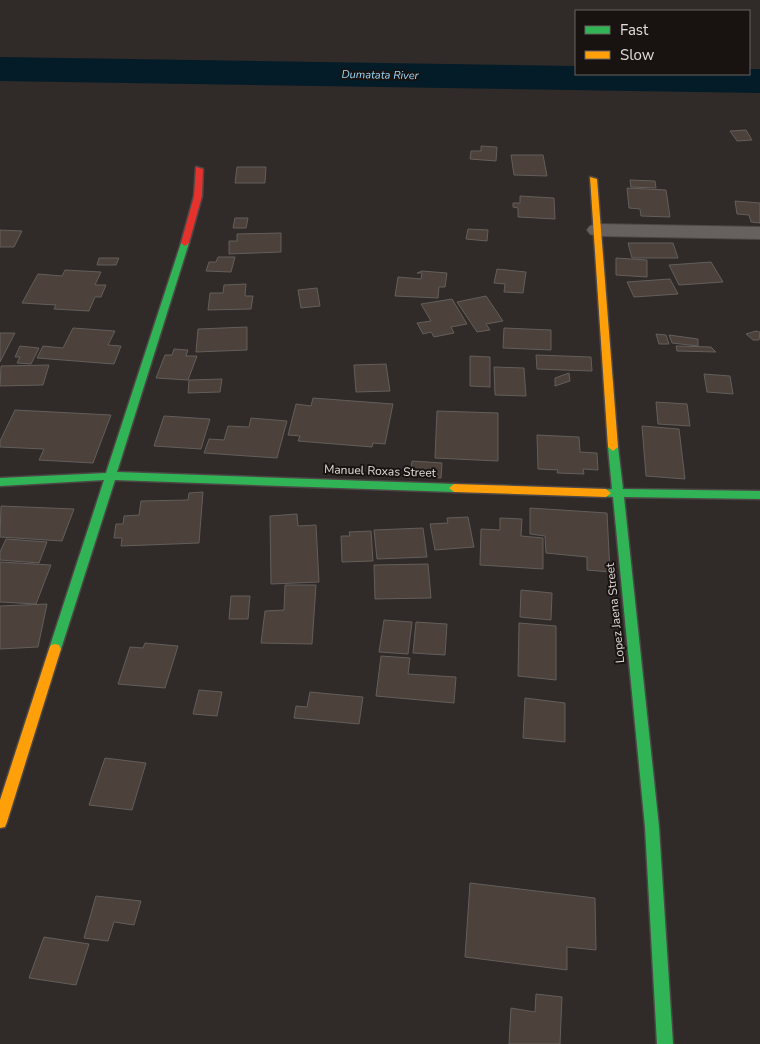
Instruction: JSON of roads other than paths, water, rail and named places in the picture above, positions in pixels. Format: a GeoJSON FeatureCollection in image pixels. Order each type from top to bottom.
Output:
{"type":"FeatureCollection","features":[{"type":"Feature","properties":{"kind":"street"},"geometry":{"type":"LineString","coordinates":[[0,822],[192,222],[198,196],[199,169]]}},
{"type":"Feature","properties":{"kind":"street","name":"Lopez Jaena Street"},"geometry":{"type":"LineString","coordinates":[[593,179],[616,493],[652,828],[665,1044]]}},
{"type":"Feature","properties":{"kind":"street"},"geometry":{"type":"LineString","coordinates":[[597,230],[760,233]]}},
{"type":"Feature","properties":{"kind":"street","name":"Manuel Roxas Street"},"geometry":{"type":"LineString","coordinates":[[0,482],[111,476],[616,493],[760,495]]}},
{"type":"Feature","properties":{"kind":"waterway","name":"Dumatata River"},"geometry":{"type":"LineString","coordinates":[[0,69],[760,81]]}}]}
